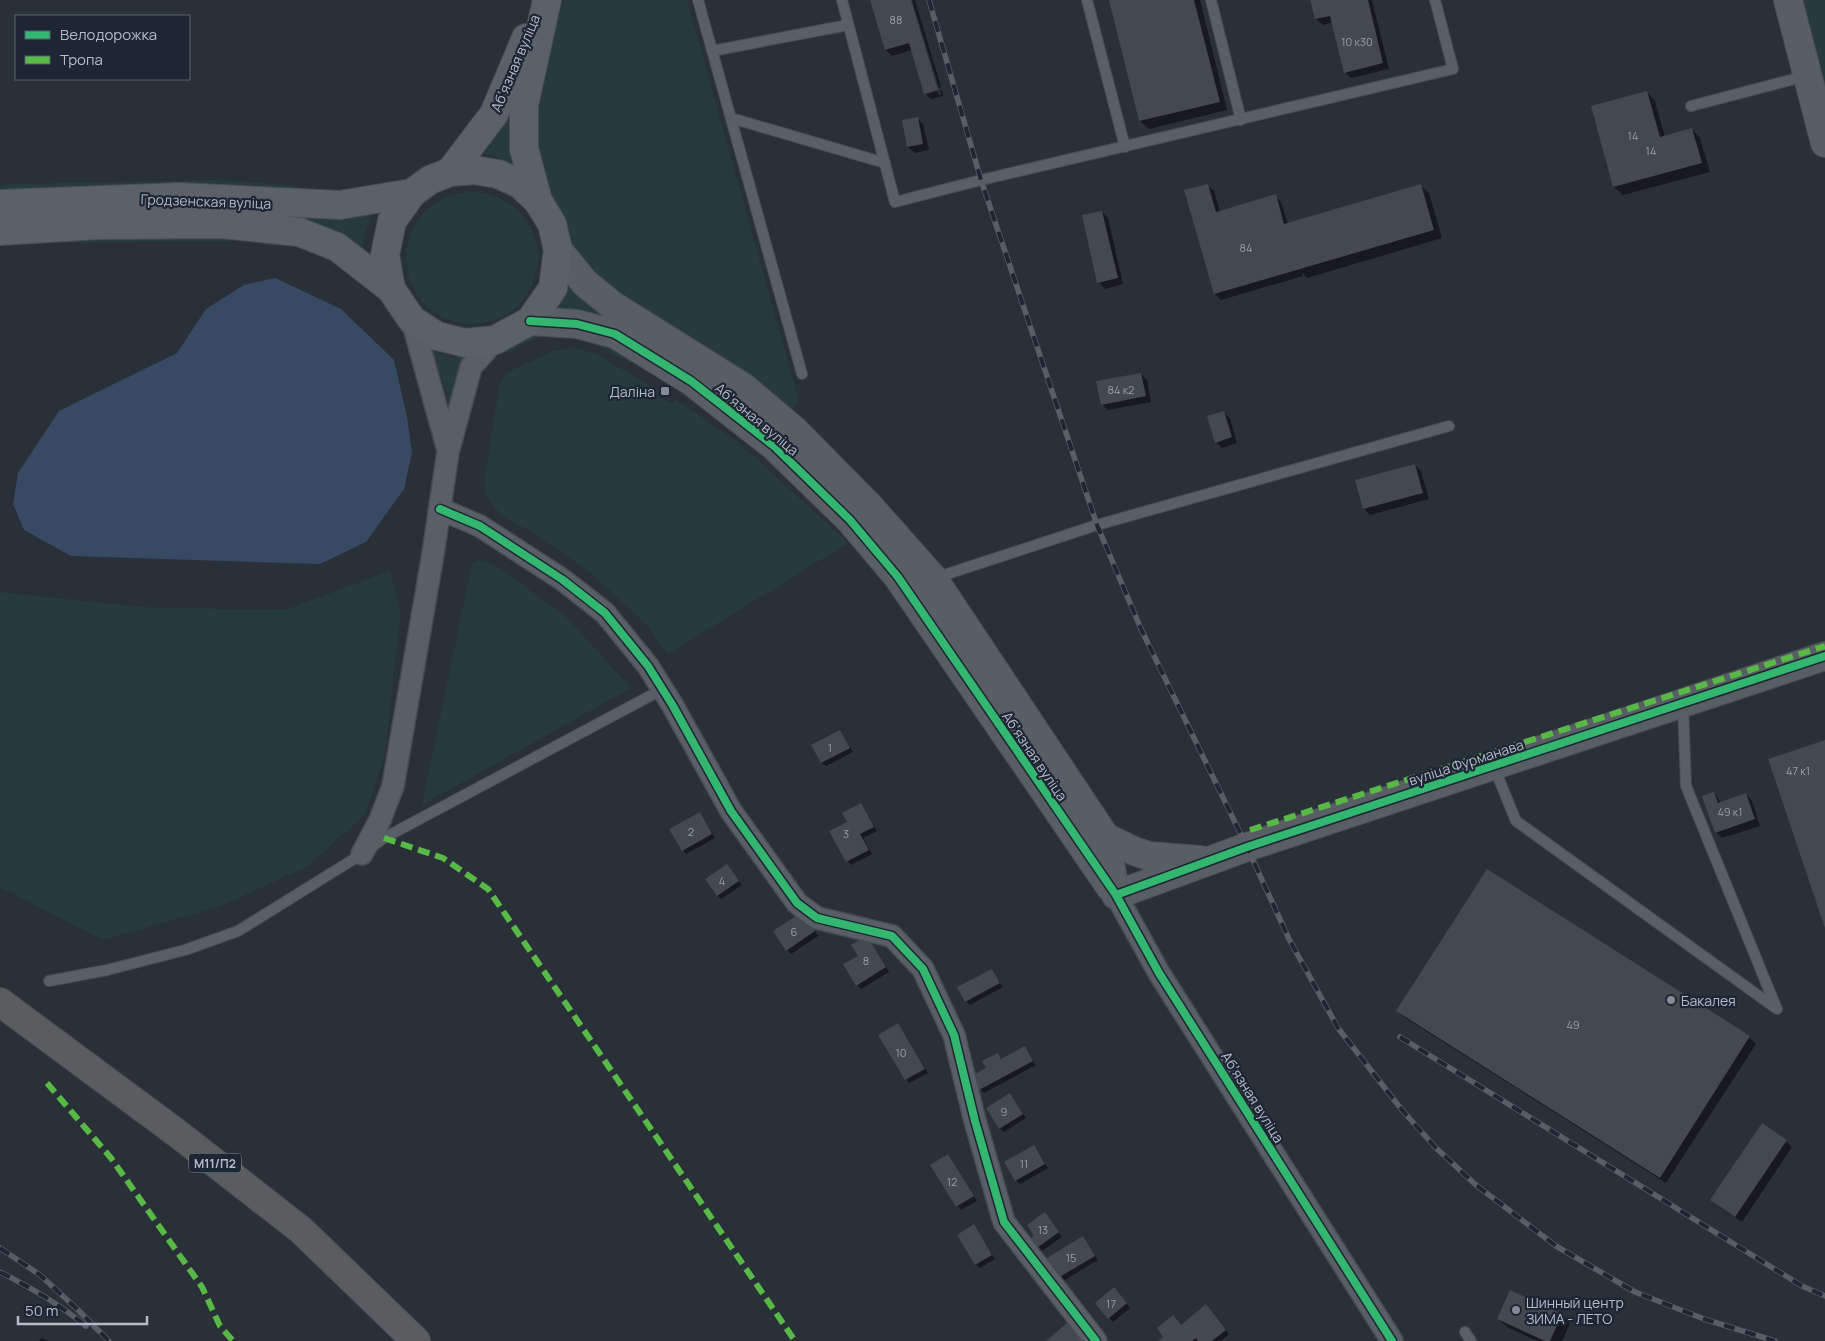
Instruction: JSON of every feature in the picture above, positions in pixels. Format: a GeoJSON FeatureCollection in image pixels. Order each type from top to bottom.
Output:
{"type":"FeatureCollection","features":[{"type":"Feature","properties":{"kind":"highway","name":"М11/П2"},"geometry":{"type":"LineString","coordinates":[[0,1002],[178,1134],[301,1230],[416,1341]]}},
{"type":"Feature","properties":{"kind":"main road","name":"Абʼязная вуліца"},"geometry":{"type":"LineString","coordinates":[[450,172],[494,114],[542,0]]}},
{"type":"Feature","properties":{"kind":"main road","name":"Абʼязная вуліца"},"geometry":{"type":"LineString","coordinates":[[538,201],[524,149],[524,105],[548,0]]}},
{"type":"Feature","properties":{"kind":"main road","name":"Абʼязная вуліца"},"geometry":{"type":"LineString","coordinates":[[474,170],[498,174],[520,184],[538,201],[552,224],[558,250],[553,288],[530,321],[495,340],[465,343],[437,336],[412,320],[391,289],[384,255],[392,222],[412,193],[430,180],[450,172],[474,170]]}},
{"type":"Feature","properties":{"kind":"main road","name":"Гродзенская вуліца"},"geometry":{"type":"LineString","coordinates":[[0,204],[180,197],[340,205],[412,193]]}},
{"type":"Feature","properties":{"kind":"main road","name":"Гродзенская вуліца"},"geometry":{"type":"LineString","coordinates":[[0,231],[98,225],[222,224],[299,232],[337,247],[391,289]]}},
{"type":"Feature","properties":{"kind":"street"},"geometry":{"type":"LineString","coordinates":[[1788,0],[1825,143]]}},
{"type":"Feature","properties":{"kind":"street","name":"Абʼязная вуліца"},"geometry":{"type":"LineString","coordinates":[[558,250],[585,283],[612,304],[743,387],[795,431],[868,505],[1116,895],[1159,972],[1392,1341]]}},
{"type":"Feature","properties":{"kind":"street"},"geometry":{"type":"LineString","coordinates":[[412,320],[448,452]]}},
{"type":"Feature","properties":{"kind":"street","name":"Абʼязная вуліца"},"geometry":{"type":"LineString","coordinates":[[530,321],[576,324],[615,334],[691,381],[774,446],[850,520],[898,577],[920,585],[1105,837],[1116,895]]}},
{"type":"Feature","properties":{"kind":"street"},"geometry":{"type":"LineString","coordinates":[[362,854],[380,820],[393,786],[448,452],[471,367],[495,340]]}},
{"type":"Feature","properties":{"kind":"street"},"geometry":{"type":"LineString","coordinates":[[440,509],[480,526],[563,580],[605,613],[648,666],[663,689],[731,811],[796,903],[817,918],[892,936],[923,968],[954,1035],[975,1121],[1004,1222],[1096,1341]]}},
{"type":"Feature","properties":{"kind":"street","name":"вуліца Фурманава"},"geometry":{"type":"LineString","coordinates":[[1116,895],[1247,847],[1825,656]]}},
{"type":"Feature","properties":{"kind":"street"},"geometry":{"type":"LineString","coordinates":[[1105,837],[1149,856],[1212,860]]}},
{"type":"Feature","properties":{"kind":"lane"},"geometry":{"type":"LineString","coordinates":[[698,0],[802,374]]}},
{"type":"Feature","properties":{"kind":"lane"},"geometry":{"type":"LineString","coordinates":[[842,0],[895,202],[981,180],[1454,70],[1435,0]]}},
{"type":"Feature","properties":{"kind":"lane"},"geometry":{"type":"LineString","coordinates":[[1087,0],[1125,147]]}},
{"type":"Feature","properties":{"kind":"lane"},"geometry":{"type":"LineString","coordinates":[[1211,0],[1242,120]]}},
{"type":"Feature","properties":{"kind":"lane"},"geometry":{"type":"LineString","coordinates":[[712,51],[848,25]]}},
{"type":"Feature","properties":{"kind":"lane"},"geometry":{"type":"LineString","coordinates":[[1691,106],[1807,76]]}},
{"type":"Feature","properties":{"kind":"lane"},"geometry":{"type":"LineString","coordinates":[[731,118],[885,163]]}},
{"type":"Feature","properties":{"kind":"lane"},"geometry":{"type":"LineString","coordinates":[[920,585],[1097,525],[1449,426]]}},
{"type":"Feature","properties":{"kind":"lane"},"geometry":{"type":"LineString","coordinates":[[48,981],[107,970],[176,952],[238,931],[362,854],[384,838],[663,689]]}},
{"type":"Feature","properties":{"kind":"lane"},"geometry":{"type":"LineString","coordinates":[[1494,766],[1516,821],[1777,1009],[1686,786],[1683,704]]}},
{"type":"Feature","properties":{"kind":"lane"},"geometry":{"type":"LineString","coordinates":[[1465,1332],[1471,1341]]}},
{"type":"Feature","properties":{"kind":"green space"},"geometry":{"type":"Polygon","coordinates":[[[564,0],[687,0],[799,401],[790,412],[682,332],[611,292],[580,263],[538,169],[534,116],[539,84],[564,0]]]}},
{"type":"Feature","properties":{"kind":"green space"},"geometry":{"type":"Polygon","coordinates":[[[1803,0],[1825,0],[1825,83],[1803,0]]]}},
{"type":"Feature","properties":{"kind":"green space"},"geometry":{"type":"Polygon","coordinates":[[[517,87],[512,125],[513,166],[496,157],[478,152],[517,87]]]}},
{"type":"Feature","properties":{"kind":"green space"},"geometry":{"type":"Polygon","coordinates":[[[220,180],[289,185],[296,187],[298,190],[228,187],[75,187],[0,192],[0,185],[8,184],[220,180]]]}},
{"type":"Feature","properties":{"kind":"green space"},"geometry":{"type":"Polygon","coordinates":[[[472,192],[485,193],[497,197],[519,211],[533,233],[537,245],[537,271],[533,283],[519,305],[497,319],[485,323],[472,324],[459,323],[447,319],[425,305],[411,283],[407,271],[406,258],[407,245],[411,233],[425,211],[447,197],[459,193],[472,192]]]}},
{"type":"Feature","properties":{"kind":"green space"},"geometry":{"type":"Polygon","coordinates":[[[373,209],[364,238],[363,253],[329,228],[306,221],[307,215],[373,209]]]}},
{"type":"Feature","properties":{"kind":"green space"},"geometry":{"type":"Polygon","coordinates":[[[208,232],[287,244],[281,246],[236,241],[43,243],[0,246],[0,238],[208,232]]]}},
{"type":"Feature","properties":{"kind":"green space"},"geometry":{"type":"Polygon","coordinates":[[[565,275],[652,340],[574,309],[549,310],[565,275]]]}},
{"type":"Feature","properties":{"kind":"green space"},"geometry":{"type":"Polygon","coordinates":[[[534,333],[561,336],[536,339],[505,353],[492,355],[534,333]]]}},
{"type":"Feature","properties":{"kind":"green space"},"geometry":{"type":"Polygon","coordinates":[[[565,336],[600,340],[633,360],[631,363],[597,345],[565,336]]]}},
{"type":"Feature","properties":{"kind":"green space"},"geometry":{"type":"Polygon","coordinates":[[[577,348],[596,354],[658,390],[657,396],[672,404],[675,399],[737,441],[848,543],[668,654],[648,627],[591,573],[535,534],[502,516],[486,496],[484,481],[500,383],[505,375],[514,369],[553,351],[577,348]]]}},
{"type":"Feature","properties":{"kind":"green space"},"geometry":{"type":"Polygon","coordinates":[[[429,350],[451,357],[465,357],[455,384],[450,425],[446,390],[429,350]]]}},
{"type":"Feature","properties":{"kind":"green space"},"geometry":{"type":"Polygon","coordinates":[[[484,560],[510,576],[564,615],[631,688],[422,805],[472,564],[476,561],[484,560]]]}},
{"type":"Feature","properties":{"kind":"green space"},"geometry":{"type":"Polygon","coordinates":[[[390,571],[401,613],[384,757],[365,814],[308,866],[221,906],[103,940],[0,887],[0,592],[142,607],[285,610],[390,571]]]}},
{"type":"Feature","properties":{"kind":"water"},"geometry":{"type":"Polygon","coordinates":[[[275,278],[341,309],[394,360],[407,417],[412,453],[404,489],[366,542],[320,564],[71,556],[24,530],[13,504],[18,473],[59,411],[177,353],[206,309],[244,285],[275,278]]]}},
{"type":"Feature","properties":{"kind":"building"},"geometry":{"type":"Polygon","coordinates":[[[870,0],[911,0],[938,90],[924,94],[909,43],[885,50],[870,0]]]}},
{"type":"Feature","properties":{"kind":"building"},"geometry":{"type":"Polygon","coordinates":[[[1109,0],[1194,0],[1220,102],[1139,121],[1109,0]]]}},
{"type":"Feature","properties":{"kind":"building"},"geometry":{"type":"Polygon","coordinates":[[[1310,0],[1368,0],[1383,63],[1344,73],[1330,16],[1315,19],[1310,0]]]}},
{"type":"Feature","properties":{"kind":"building"},"geometry":{"type":"Polygon","coordinates":[[[1647,91],[1660,137],[1692,128],[1702,163],[1613,187],[1591,106],[1647,91]]]}},
{"type":"Feature","properties":{"kind":"building"},"geometry":{"type":"Polygon","coordinates":[[[918,117],[923,144],[907,147],[902,120],[918,117]]]}},
{"type":"Feature","properties":{"kind":"building"},"geometry":{"type":"Polygon","coordinates":[[[1208,184],[1216,212],[1276,194],[1284,224],[1421,184],[1434,230],[1214,294],[1184,190],[1208,184]]]}},
{"type":"Feature","properties":{"kind":"building"},"geometry":{"type":"Polygon","coordinates":[[[1102,211],[1118,278],[1097,283],[1082,215],[1102,211]]]}},
{"type":"Feature","properties":{"kind":"building"},"geometry":{"type":"Polygon","coordinates":[[[1141,373],[1146,396],[1101,405],[1096,381],[1141,373]]]}},
{"type":"Feature","properties":{"kind":"building"},"geometry":{"type":"Polygon","coordinates":[[[1224,411],[1232,437],[1215,443],[1207,416],[1224,411]]]}},
{"type":"Feature","properties":{"kind":"building"},"geometry":{"type":"Polygon","coordinates":[[[1415,464],[1423,493],[1363,509],[1355,480],[1415,464]]]}},
{"type":"Feature","properties":{"kind":"building"},"geometry":{"type":"Polygon","coordinates":[[[840,730],[850,748],[821,763],[811,745],[840,730]]]}},
{"type":"Feature","properties":{"kind":"building"},"geometry":{"type":"Polygon","coordinates":[[[1825,740],[1825,928],[1768,759],[1825,740]]]}},
{"type":"Feature","properties":{"kind":"building"},"geometry":{"type":"Polygon","coordinates":[[[1714,792],[1718,803],[1746,793],[1755,819],[1715,833],[1702,796],[1714,792]]]}},
{"type":"Feature","properties":{"kind":"building"},"geometry":{"type":"Polygon","coordinates":[[[861,803],[874,827],[860,834],[869,850],[846,862],[829,831],[847,822],[842,813],[861,803]]]}},
{"type":"Feature","properties":{"kind":"building"},"geometry":{"type":"Polygon","coordinates":[[[700,812],[712,834],[682,851],[669,829],[700,812]]]}},
{"type":"Feature","properties":{"kind":"building"},"geometry":{"type":"Polygon","coordinates":[[[727,864],[739,881],[717,896],[705,879],[727,864]]]}},
{"type":"Feature","properties":{"kind":"building"},"geometry":{"type":"Polygon","coordinates":[[[1487,869],[1750,1036],[1660,1178],[1396,1011],[1487,869]]]}},
{"type":"Feature","properties":{"kind":"building"},"geometry":{"type":"Polygon","coordinates":[[[802,912],[815,931],[786,951],[773,931],[802,912]]]}},
{"type":"Feature","properties":{"kind":"building"},"geometry":{"type":"Polygon","coordinates":[[[867,936],[886,967],[856,986],[843,964],[858,956],[851,945],[867,936]]]}},
{"type":"Feature","properties":{"kind":"building"},"geometry":{"type":"Polygon","coordinates":[[[992,969],[1000,983],[965,1002],[957,987],[992,969]]]}},
{"type":"Feature","properties":{"kind":"building"},"geometry":{"type":"Polygon","coordinates":[[[898,1023],[925,1069],[905,1080],[878,1035],[898,1023]]]}},
{"type":"Feature","properties":{"kind":"building"},"geometry":{"type":"Polygon","coordinates":[[[1025,1046],[1033,1061],[979,1090],[971,1076],[986,1068],[982,1061],[998,1053],[1001,1059],[1025,1046]]]}},
{"type":"Feature","properties":{"kind":"building"},"geometry":{"type":"Polygon","coordinates":[[[1010,1093],[1023,1114],[999,1129],[986,1108],[1010,1093]]]}},
{"type":"Feature","properties":{"kind":"building"},"geometry":{"type":"Polygon","coordinates":[[[1762,1123],[1787,1140],[1735,1217],[1710,1200],[1762,1123]]]}},
{"type":"Feature","properties":{"kind":"building"},"geometry":{"type":"Polygon","coordinates":[[[1034,1145],[1045,1164],[1015,1181],[1004,1162],[1034,1145]]]}},
{"type":"Feature","properties":{"kind":"building"},"geometry":{"type":"Polygon","coordinates":[[[948,1154],[974,1196],[956,1207],[930,1165],[948,1154]]]}},
{"type":"Feature","properties":{"kind":"building"},"geometry":{"type":"Polygon","coordinates":[[[1045,1212],[1059,1232],[1034,1250],[1028,1240],[1034,1236],[1027,1225],[1045,1212]]]}},
{"type":"Feature","properties":{"kind":"building"},"geometry":{"type":"Polygon","coordinates":[[[974,1224],[992,1255],[975,1265],[957,1235],[974,1224]]]}},
{"type":"Feature","properties":{"kind":"building"},"geometry":{"type":"Polygon","coordinates":[[[1083,1236],[1095,1256],[1058,1278],[1047,1258],[1083,1236]]]}},
{"type":"Feature","properties":{"kind":"building"},"geometry":{"type":"Polygon","coordinates":[[[1114,1287],[1127,1303],[1108,1319],[1095,1303],[1114,1287]]]}},
{"type":"Feature","properties":{"kind":"building"},"geometry":{"type":"Polygon","coordinates":[[[1510,1290],[1562,1314],[1550,1341],[1545,1341],[1497,1319],[1510,1290]]]}},
{"type":"Feature","properties":{"kind":"building"},"geometry":{"type":"Polygon","coordinates":[[[1206,1304],[1226,1330],[1212,1341],[1198,1341],[1196,1338],[1192,1341],[1158,1341],[1163,1337],[1157,1328],[1173,1315],[1181,1325],[1206,1304]]]}},
{"type":"Feature","properties":{"kind":"building"},"geometry":{"type":"Polygon","coordinates":[[[1067,1323],[1083,1341],[1046,1341],[1067,1323]]]}},
{"type":"Feature","properties":{"kind":"railway"},"geometry":{"type":"LineString","coordinates":[[929,0],[981,180],[1097,525],[1141,629],[1247,847],[1289,939],[1338,1028],[1402,1110],[1436,1148],[1476,1185],[1556,1246],[1635,1292],[1704,1319],[1775,1341]]}},
{"type":"Feature","properties":{"kind":"railway"},"geometry":{"type":"LineString","coordinates":[[1400,1037],[1802,1286],[1825,1296]]}},
{"type":"Feature","properties":{"kind":"railway"},"geometry":{"type":"LineString","coordinates":[[0,1248],[40,1275],[109,1341]]}},
{"type":"Feature","properties":{"kind":"railway"},"geometry":{"type":"LineString","coordinates":[[0,1272],[44,1297],[86,1326]]}},
{"type":"Feature","properties":{"kind":"marked path"},"geometry":{"type":"LineString","coordinates":[[1250,830],[1825,646]]}},
{"type":"Feature","properties":{"kind":"marked path"},"geometry":{"type":"LineString","coordinates":[[384,838],[443,858],[488,889],[795,1341]]}},
{"type":"Feature","properties":{"kind":"marked path"},"geometry":{"type":"LineString","coordinates":[[47,1083],[111,1158],[202,1287],[220,1326],[233,1341]]}},
{"type":"Feature","properties":{"kind":"cycle path"},"geometry":{"type":"LineString","coordinates":[[530,321],[577,324],[615,334],[691,381],[774,446],[850,520],[898,577],[1116,895],[1159,973],[1392,1341]]}},
{"type":"Feature","properties":{"kind":"cycle path"},"geometry":{"type":"LineString","coordinates":[[440,509],[480,526],[563,580],[605,613],[648,666],[673,706],[731,811],[797,903],[817,918],[892,936],[923,969],[954,1035],[975,1121],[1004,1222],[1096,1341]]}},
{"type":"Feature","properties":{"kind":"cycle path"},"geometry":{"type":"LineString","coordinates":[[1116,895],[1247,847],[1825,656]]}},
{"type":"Feature","properties":{"kind":"place","name":"Даліна"},"geometry":{"type":"Point","coordinates":[665,391]}},
{"type":"Feature","properties":{"kind":"place","name":"Бакалея"},"geometry":{"type":"Point","coordinates":[1671,1000]}},
{"type":"Feature","properties":{"kind":"place","name":"Шинный центр ЗИМА - ЛЕТО"},"geometry":{"type":"Point","coordinates":[1516,1310]}}]}
